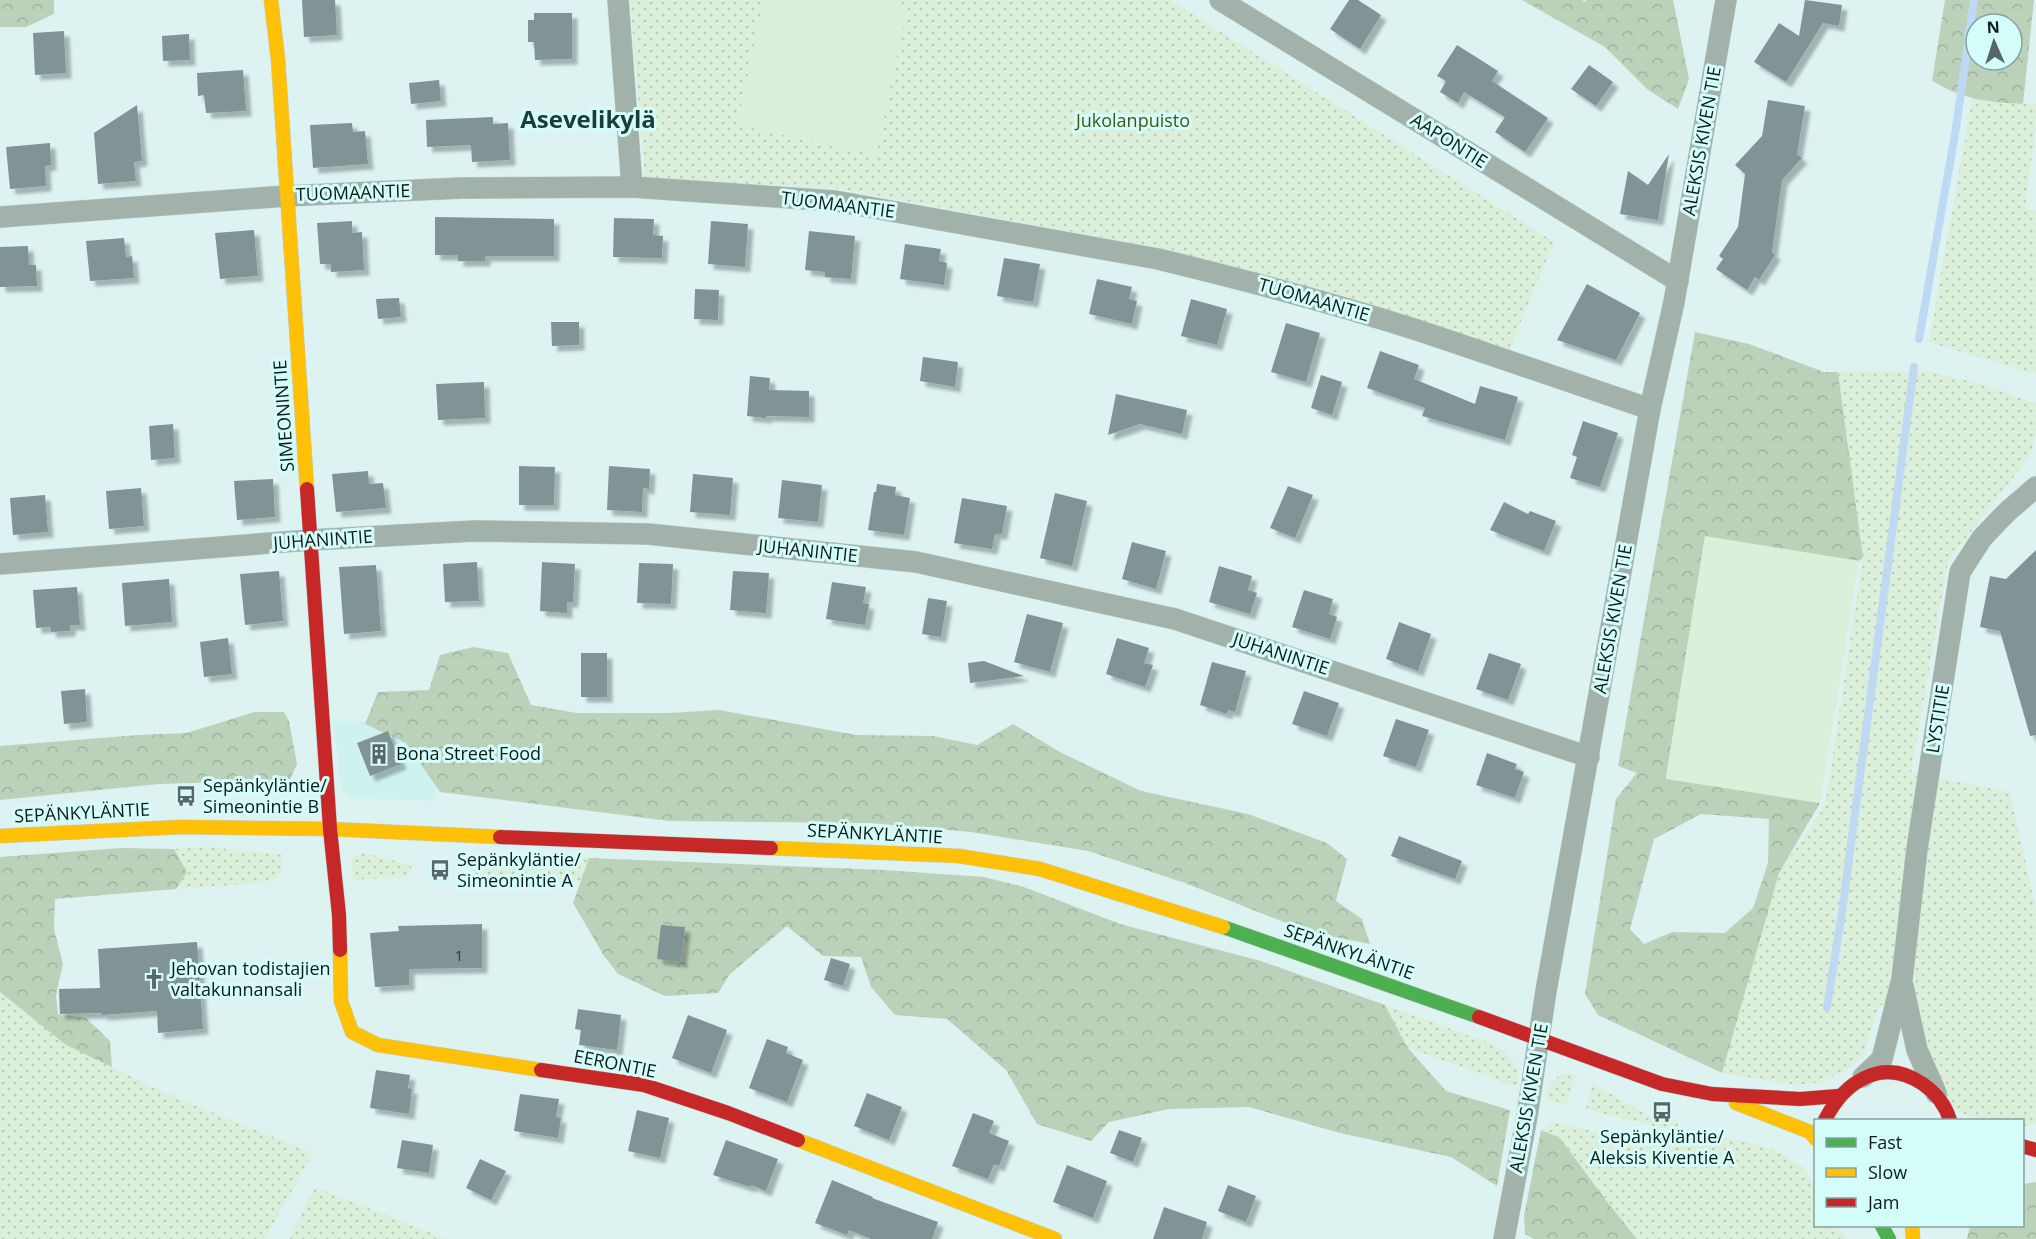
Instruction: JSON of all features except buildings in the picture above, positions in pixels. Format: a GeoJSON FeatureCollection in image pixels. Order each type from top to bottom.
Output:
{"type":"FeatureCollection","features":[{"type":"Feature","properties":{"kind":"main road","name":"SIMEONINTIE"},"geometry":{"type":"LineString","coordinates":[[271,0],[278,59],[330,829]]}},
{"type":"Feature","properties":{"kind":"main road","name":"SEPÄNKYLÄNTIE"},"geometry":{"type":"LineString","coordinates":[[0,836],[182,826],[330,829],[959,856],[1040,869],[1164,907],[1662,1084],[1712,1094],[1800,1099],[1838,1096]]}},
{"type":"Feature","properties":{"kind":"main road","name":"EERONTIE"},"geometry":{"type":"LineString","coordinates":[[330,829],[339,915],[341,1001],[352,1032],[357,1035],[378,1045],[644,1085],[739,1117],[1055,1239]]}},
{"type":"Feature","properties":{"kind":"main road"},"geometry":{"type":"LineString","coordinates":[[1825,1119],[1838,1096],[1849,1085],[1863,1077],[1882,1072],[1903,1074],[1921,1082],[1945,1109],[1959,1119]]}},
{"type":"Feature","properties":{"kind":"main road","name":"SEPÄNKYLÄNTIE"},"geometry":{"type":"LineString","coordinates":[[1712,1094],[1810,1132],[1814,1138]]}},
{"type":"Feature","properties":{"kind":"street"},"geometry":{"type":"LineString","coordinates":[[618,0],[632,187]]}},
{"type":"Feature","properties":{"kind":"street","name":"AAPONTIE"},"geometry":{"type":"LineString","coordinates":[[1220,0],[1678,281]]}},
{"type":"Feature","properties":{"kind":"street","name":"ALEKSIS KIVEN TIE"},"geometry":{"type":"LineString","coordinates":[[1504,1239],[1650,409],[1678,281],[1726,0]]}},
{"type":"Feature","properties":{"kind":"street","name":"TUOMAANTIE"},"geometry":{"type":"LineString","coordinates":[[0,217],[286,195],[462,188],[632,187],[836,201],[1158,259],[1293,293],[1416,330],[1650,409]]}},
{"type":"Feature","properties":{"kind":"street","name":"LYSTITIE"},"geometry":{"type":"LineString","coordinates":[[1863,1077],[1882,1059],[1902,979],[1917,849],[1960,572],[1982,538],[2036,487]]}},
{"type":"Feature","properties":{"kind":"street","name":"JUHANINTIE"},"geometry":{"type":"LineString","coordinates":[[0,564],[310,540],[474,531],[648,534],[928,563],[1175,619],[1589,757]]}},
{"type":"Feature","properties":{"kind":"street","name":"LYSTITIE"},"geometry":{"type":"LineString","coordinates":[[1902,979],[1917,1050],[1945,1109]]}},
{"type":"Feature","properties":{"kind":"shaded area"},"geometry":{"type":"Polygon","coordinates":[[[430,719],[436,801],[353,798],[342,791],[333,722],[430,719]]]}},
{"type":"Feature","properties":{"kind":"green space"},"geometry":{"type":"Polygon","coordinates":[[[0,0],[54,0],[54,14],[26,27],[0,27],[0,0]]]}},
{"type":"Feature","properties":{"kind":"green space","name":"Jukolanpuisto"},"geometry":{"type":"Polygon","coordinates":[[[630,0],[1170,0],[1554,242],[1508,353],[1160,248],[840,189],[645,178],[630,0]]]}},
{"type":"Feature","properties":{"kind":"green space"},"geometry":{"type":"Polygon","coordinates":[[[764,0],[881,0],[908,6],[876,155],[737,125],[764,0]]]}},
{"type":"Feature","properties":{"kind":"green space"},"geometry":{"type":"Polygon","coordinates":[[[1522,0],[1582,0],[1585,2],[1586,0],[1673,0],[1689,79],[1678,109],[1648,90],[1605,47],[1522,0]]]}},
{"type":"Feature","properties":{"kind":"green space"},"geometry":{"type":"Polygon","coordinates":[[[1945,0],[2034,0],[2023,104],[1976,99],[1932,81],[1945,0]]]}},
{"type":"Feature","properties":{"kind":"green space"},"geometry":{"type":"Polygon","coordinates":[[[1972,99],[2036,104],[2036,124],[2025,208],[2036,212],[2036,374],[1929,342],[1972,99]]]}},
{"type":"Feature","properties":{"kind":"green space"},"geometry":{"type":"Polygon","coordinates":[[[1695,332],[1749,344],[1824,372],[1838,372],[1863,558],[1859,561],[1705,537],[1666,778],[1820,803],[1779,873],[1722,1073],[1598,1015],[1585,994],[1616,799],[1637,773],[1618,766],[1695,332]],[[1701,814],[1654,839],[1630,929],[1644,944],[1672,932],[1725,933],[1753,908],[1768,863],[1769,819],[1701,814]]]}},
{"type":"Feature","properties":{"kind":"green space"},"geometry":{"type":"Polygon","coordinates":[[[1838,372],[1931,372],[1986,385],[2036,404],[2036,432],[2030,456],[1948,561],[1911,773],[2010,792],[2036,910],[2036,1124],[2024,1126],[2024,1119],[1977,1119],[1953,1107],[1938,1082],[1933,1067],[1920,1008],[1879,1005],[1863,1057],[1845,1071],[1822,1082],[1796,1085],[1722,1073],[1779,873],[1825,806],[1863,558],[1838,372]]]}},
{"type":"Feature","properties":{"kind":"green space"},"geometry":{"type":"Polygon","coordinates":[[[1705,536],[1859,561],[1820,803],[1666,779],[1705,536]]]}},
{"type":"Feature","properties":{"kind":"green space"},"geometry":{"type":"Polygon","coordinates":[[[473,647],[508,653],[531,705],[577,713],[668,713],[719,710],[856,735],[933,736],[977,745],[1013,724],[1060,752],[1141,791],[1248,814],[1327,843],[1347,859],[1336,901],[1362,919],[1370,944],[1309,932],[1185,883],[1088,851],[971,832],[869,823],[669,821],[440,792],[406,743],[365,724],[378,692],[429,690],[440,655],[473,647]]]}},
{"type":"Feature","properties":{"kind":"green space"},"geometry":{"type":"Polygon","coordinates":[[[254,712],[284,712],[289,721],[297,764],[290,780],[159,784],[0,800],[0,746],[187,733],[254,712]]]}},
{"type":"Feature","properties":{"kind":"green space"},"geometry":{"type":"Polygon","coordinates":[[[210,847],[284,855],[279,877],[261,883],[176,889],[186,872],[174,849],[210,847]]]}},
{"type":"Feature","properties":{"kind":"green space"},"geometry":{"type":"Polygon","coordinates":[[[122,848],[174,849],[187,872],[176,889],[55,899],[54,929],[63,964],[56,995],[58,1014],[86,1018],[110,1041],[112,1067],[66,1045],[0,992],[0,857],[122,848]]]}},
{"type":"Feature","properties":{"kind":"green space"},"geometry":{"type":"Polygon","coordinates":[[[363,852],[412,866],[406,877],[353,880],[352,858],[363,852]]]}},
{"type":"Feature","properties":{"kind":"green space"},"geometry":{"type":"Polygon","coordinates":[[[498,853],[589,858],[581,881],[477,878],[471,867],[498,853]]]}},
{"type":"Feature","properties":{"kind":"green space"},"geometry":{"type":"Polygon","coordinates":[[[589,858],[884,870],[984,877],[1024,887],[1120,924],[1261,961],[1385,1005],[1407,1047],[1446,1091],[1510,1110],[1497,1186],[1451,1157],[1340,1133],[1249,1107],[1169,1109],[1109,1122],[1091,1141],[1037,1124],[1006,1070],[947,1019],[895,1015],[871,987],[861,957],[823,956],[787,926],[730,974],[718,993],[665,996],[618,974],[604,956],[573,903],[589,858]]]}},
{"type":"Feature","properties":{"kind":"green space"},"geometry":{"type":"Polygon","coordinates":[[[0,992],[67,1045],[167,1094],[313,1153],[265,1239],[0,1239],[0,992]]]}},
{"type":"Feature","properties":{"kind":"green space"},"geometry":{"type":"Polygon","coordinates":[[[1385,1005],[1495,1045],[1516,1066],[1518,1084],[1510,1085],[1407,1047],[1385,1005]]]}},
{"type":"Feature","properties":{"kind":"green space"},"geometry":{"type":"Polygon","coordinates":[[[1572,1073],[1576,1075],[1566,1105],[1545,1097],[1549,1087],[1559,1075],[1572,1073]]]}},
{"type":"Feature","properties":{"kind":"green space"},"geometry":{"type":"Polygon","coordinates":[[[1592,1083],[1649,1116],[1679,1121],[1677,1128],[1661,1128],[1586,1109],[1592,1083]]]}},
{"type":"Feature","properties":{"kind":"green space"},"geometry":{"type":"Polygon","coordinates":[[[1554,1123],[1598,1132],[1680,1142],[1730,1138],[1775,1150],[1805,1169],[1814,1186],[1814,1227],[1839,1227],[1846,1239],[1637,1239],[1560,1138],[1541,1130],[1554,1123]]]}},
{"type":"Feature","properties":{"kind":"green space"},"geometry":{"type":"Polygon","coordinates":[[[1541,1130],[1560,1138],[1637,1239],[1534,1239],[1525,1234],[1524,1216],[1541,1130]]]}},
{"type":"Feature","properties":{"kind":"green space"},"geometry":{"type":"Polygon","coordinates":[[[2036,1182],[2036,1239],[1967,1239],[1970,1227],[2024,1227],[2024,1184],[2036,1182]]]}},
{"type":"Feature","properties":{"kind":"green space"},"geometry":{"type":"Polygon","coordinates":[[[315,1187],[446,1239],[289,1239],[315,1187]]]}},
{"type":"Feature","properties":{"kind":"waterway"},"geometry":{"type":"LineString","coordinates":[[1919,339],[1956,128],[1974,0]]}},
{"type":"Feature","properties":{"kind":"waterway"},"geometry":{"type":"LineString","coordinates":[[1827,1007],[1842,912],[1914,367]]}},
{"type":"Feature","properties":{"kind":"traffic: fast"},"geometry":{"type":"LineString","coordinates":[[1223,927],[1479,1017]]}},
{"type":"Feature","properties":{"kind":"traffic: fast"},"geometry":{"type":"LineString","coordinates":[[1883,1227],[1889,1239]]}},
{"type":"Feature","properties":{"kind":"traffic: slow"},"geometry":{"type":"LineString","coordinates":[[271,0],[278,59],[307,489]]}},
{"type":"Feature","properties":{"kind":"traffic: slow"},"geometry":{"type":"LineString","coordinates":[[0,836],[181,827],[330,829],[500,837]]}},
{"type":"Feature","properties":{"kind":"traffic: slow"},"geometry":{"type":"LineString","coordinates":[[771,848],[959,856],[1040,869],[1223,927]]}},
{"type":"Feature","properties":{"kind":"traffic: slow"},"geometry":{"type":"LineString","coordinates":[[340,950],[341,1001],[352,1032],[378,1045],[541,1070]]}},
{"type":"Feature","properties":{"kind":"traffic: slow"},"geometry":{"type":"LineString","coordinates":[[1736,1103],[1810,1132],[1814,1137]]}},
{"type":"Feature","properties":{"kind":"traffic: slow"},"geometry":{"type":"LineString","coordinates":[[798,1140],[1055,1239]]}},
{"type":"Feature","properties":{"kind":"traffic: slow"},"geometry":{"type":"LineString","coordinates":[[1912,1227],[1913,1239]]}},
{"type":"Feature","properties":{"kind":"traffic: jam"},"geometry":{"type":"LineString","coordinates":[[307,489],[340,950]]}},
{"type":"Feature","properties":{"kind":"traffic: jam"},"geometry":{"type":"LineString","coordinates":[[500,837],[771,848]]}},
{"type":"Feature","properties":{"kind":"traffic: jam"},"geometry":{"type":"LineString","coordinates":[[1479,1017],[1662,1084],[1712,1094],[1800,1099],[1838,1096]]}},
{"type":"Feature","properties":{"kind":"traffic: jam"},"geometry":{"type":"LineString","coordinates":[[541,1070],[644,1085],[728,1113],[798,1140]]}},
{"type":"Feature","properties":{"kind":"traffic: jam"},"geometry":{"type":"LineString","coordinates":[[1826,1119],[1843,1094],[1854,1085],[1866,1077],[1893,1072],[1908,1076],[1928,1087],[1943,1104],[1950,1119]]}},
{"type":"Feature","properties":{"kind":"traffic: jam"},"geometry":{"type":"LineString","coordinates":[[2024,1147],[2036,1150]]}},
{"type":"Feature","properties":{"kind":"place","name":"Bona Street Food"},"geometry":{"type":"Point","coordinates":[379,754]}},
{"type":"Feature","properties":{"kind":"place","name":"Sepänkyläntie/ Simeonintie B"},"geometry":{"type":"Point","coordinates":[186,796]}},
{"type":"Feature","properties":{"kind":"place","name":"Sepänkyläntie/ Simeonintie A"},"geometry":{"type":"Point","coordinates":[440,870]}},
{"type":"Feature","properties":{"kind":"place","name":"Jehovan todistajien valtakunnansali"},"geometry":{"type":"Point","coordinates":[154,979]}},
{"type":"Feature","properties":{"kind":"place","name":"Sepänkyläntie/ Aleksis Kiventie A"},"geometry":{"type":"Point","coordinates":[1662,1112]}},
{"type":"Feature","properties":{"kind":"district","name":"Asevelikylä"},"geometry":{"type":"Point","coordinates":[588,120]}}]}
